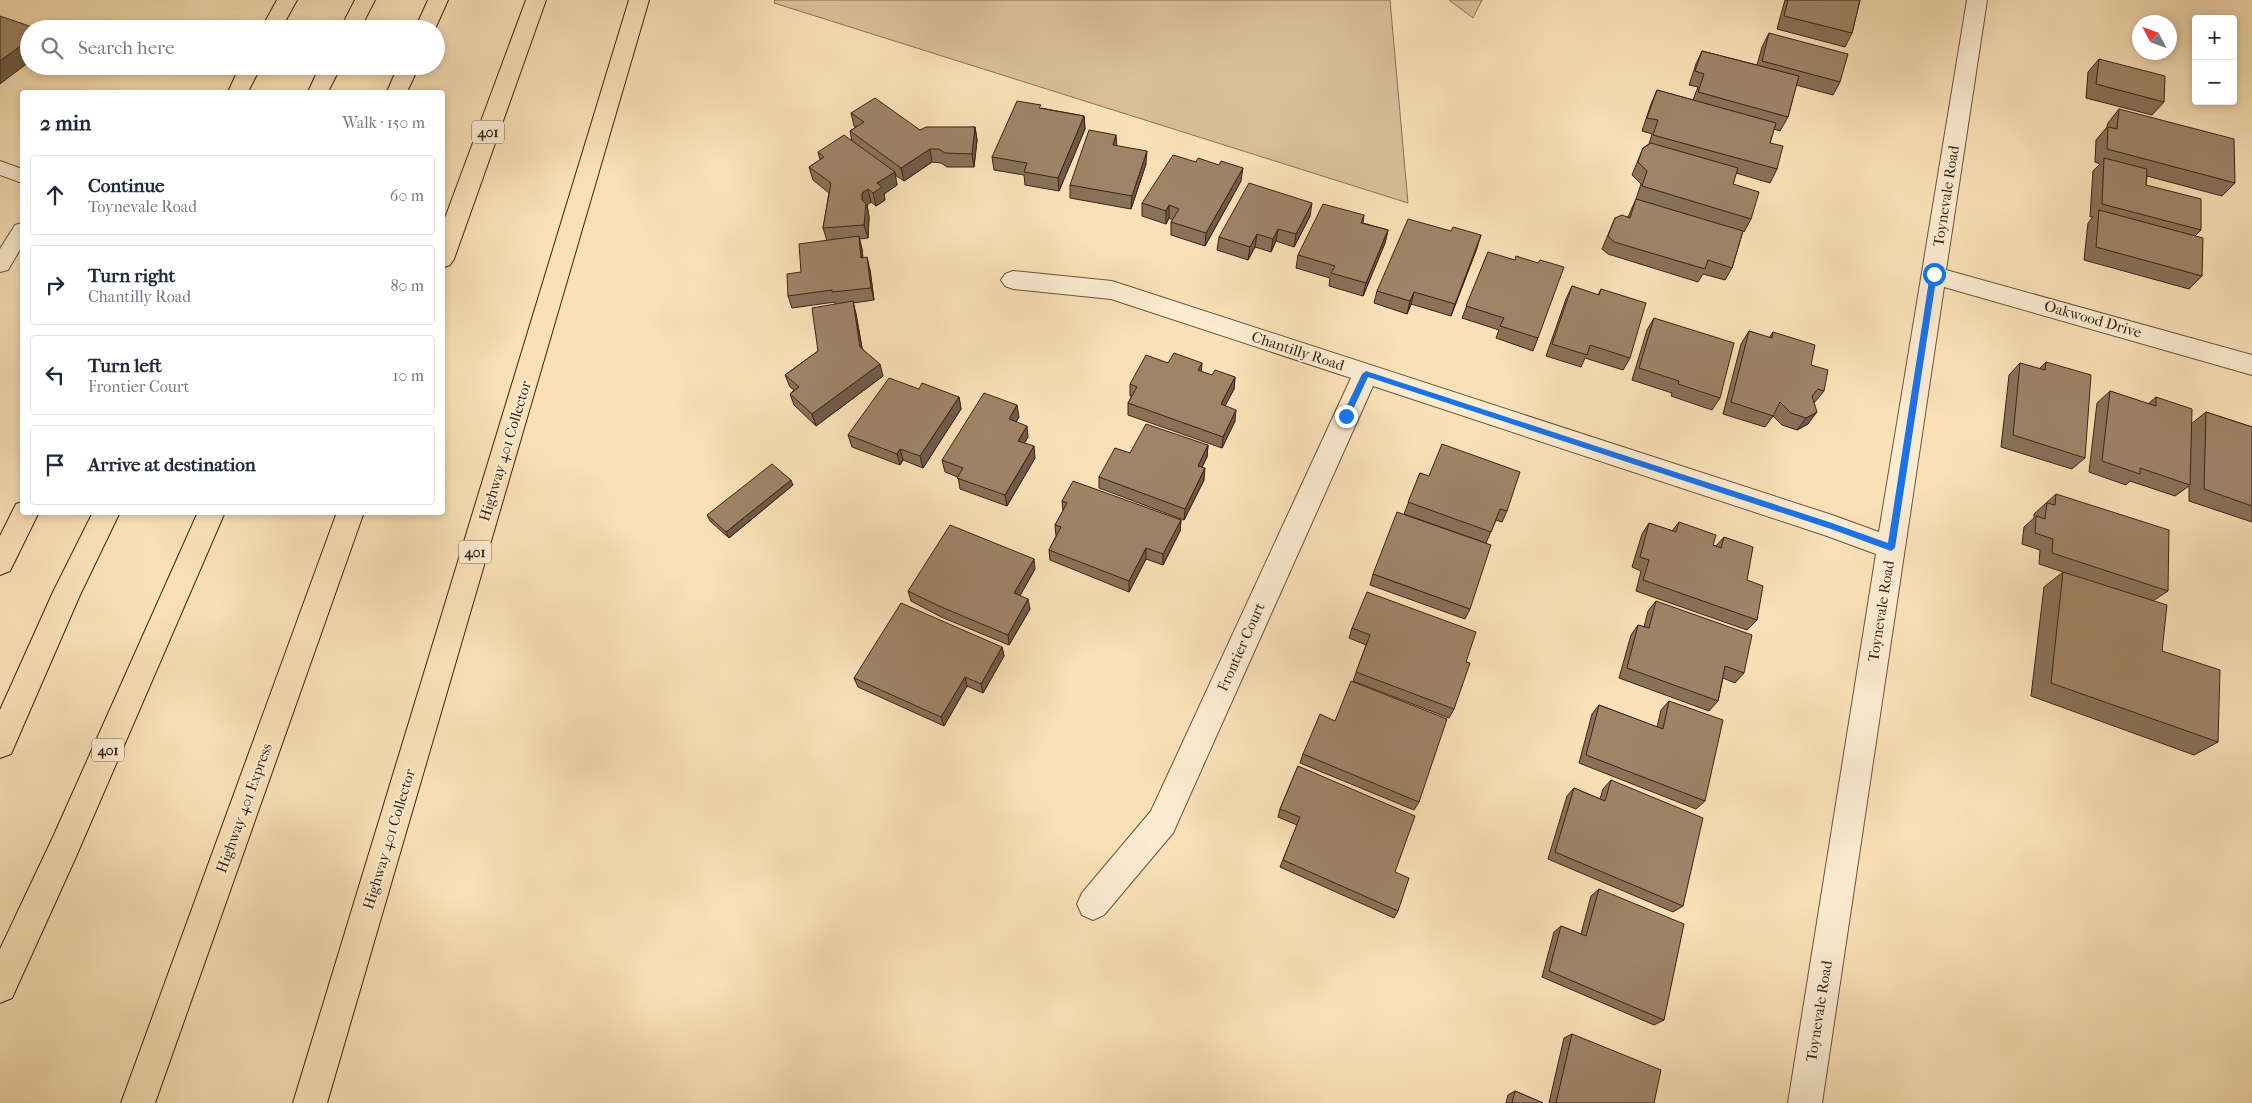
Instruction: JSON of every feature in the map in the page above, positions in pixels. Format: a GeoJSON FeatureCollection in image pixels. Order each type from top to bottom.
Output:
{"type":"FeatureCollection","features":[{"type":"Feature","properties":{"kind":"highway"},"geometry":{"type":"LineString","coordinates":[[277,20],[287,0]]}},
{"type":"Feature","properties":{"kind":"highway"},"geometry":{"type":"LineString","coordinates":[[355,20],[365,0]]}},
{"type":"Feature","properties":{"kind":"highway"},"geometry":{"type":"LineString","coordinates":[[430,20],[438,0]]}},
{"type":"Feature","properties":{"kind":"highway","name":"401"},"geometry":{"type":"LineString","coordinates":[[445,251],[536,0]]}},
{"type":"Feature","properties":{"kind":"highway","name":"Highway 401 Collector"},"geometry":{"type":"LineString","coordinates":[[310,1103],[639,0]]}},
{"type":"Feature","properties":{"kind":"highway"},"geometry":{"type":"LineString","coordinates":[[239,90],[246,75]]}},
{"type":"Feature","properties":{"kind":"highway"},"geometry":{"type":"LineString","coordinates":[[319,90],[326,75]]}},
{"type":"Feature","properties":{"kind":"highway"},"geometry":{"type":"LineString","coordinates":[[398,90],[405,75]]}},
{"type":"Feature","properties":{"kind":"highway"},"geometry":{"type":"LineString","coordinates":[[0,563],[24,515]]}},
{"type":"Feature","properties":{"kind":"highway"},"geometry":{"type":"LineString","coordinates":[[0,744],[67,592],[106,515]]}},
{"type":"Feature","properties":{"kind":"highway","name":"401"},"geometry":{"type":"LineString","coordinates":[[0,986],[64,848],[211,515]]}},
{"type":"Feature","properties":{"kind":"highway","name":"Highway 401 Express"},"geometry":{"type":"LineString","coordinates":[[138,1103],[350,515]]}},
{"type":"Feature","properties":{"kind":"street","name":"Toynevale Road"},"geometry":{"type":"LineString","coordinates":[[1805,1103],[1977,0]]}},
{"type":"Feature","properties":{"kind":"street","name":"Oakwood Drive"},"geometry":{"type":"LineString","coordinates":[[1934,274],[2252,365]]}},
{"type":"Feature","properties":{"kind":"street","name":"Chantilly Road"},"geometry":{"type":"LineString","coordinates":[[1013,280],[1112,290],[1832,526],[1891,548]]}},
{"type":"Feature","properties":{"kind":"street","name":"Frontier Court"},"geometry":{"type":"LineString","coordinates":[[1093,904],[1162,822],[1366,374]]}},
{"type":"Feature","properties":{"kind":"lane"},"geometry":{"type":"LineString","coordinates":[[0,168],[20,175]]}},
{"type":"Feature","properties":{"kind":"lane"},"geometry":{"type":"LineString","coordinates":[[0,265],[20,233]]}},
{"type":"Feature","properties":{"kind":"shaded area"},"geometry":{"type":"Polygon","coordinates":[[[775,0],[1390,0],[1408,203],[774,3],[775,0]]]}},
{"type":"Feature","properties":{"kind":"shaded area"},"geometry":{"type":"Polygon","coordinates":[[[1449,0],[1482,0],[1473,18],[1449,0]]]}},
{"type":"Feature","properties":{"kind":"building"},"geometry":{"type":"Polygon","coordinates":[[[1788,0],[1860,0],[1852,33],[1784,16],[1788,0]]]}},
{"type":"Feature","properties":{"kind":"building"},"geometry":{"type":"Polygon","coordinates":[[[0,16],[20,23],[20,47],[0,61],[0,16]]]}},
{"type":"Feature","properties":{"kind":"building"},"geometry":{"type":"Polygon","coordinates":[[[1769,33],[1848,54],[1840,82],[1762,61],[1769,33]]]}},
{"type":"Feature","properties":{"kind":"building"},"geometry":{"type":"Polygon","coordinates":[[[1702,51],[1799,76],[1788,117],[1698,92],[1704,74],[1695,71],[1702,51]]]}},
{"type":"Feature","properties":{"kind":"building"},"geometry":{"type":"Polygon","coordinates":[[[2099,59],[2165,76],[2164,102],[2096,84],[2099,59]]]}},
{"type":"Feature","properties":{"kind":"building"},"geometry":{"type":"Polygon","coordinates":[[[1657,90],[1776,123],[1770,143],[1783,146],[1777,169],[1653,135],[1658,120],[1647,118],[1657,90]]]}},
{"type":"Feature","properties":{"kind":"building"},"geometry":{"type":"Polygon","coordinates":[[[875,98],[920,130],[926,127],[975,127],[972,154],[945,153],[939,149],[930,149],[901,168],[850,131],[864,122],[851,113],[875,98]]]}},
{"type":"Feature","properties":{"kind":"building"},"geometry":{"type":"Polygon","coordinates":[[[1017,101],[1041,105],[1039,108],[1084,116],[1058,178],[1024,172],[1027,163],[992,157],[1017,101]]]}},
{"type":"Feature","properties":{"kind":"building"},"geometry":{"type":"Polygon","coordinates":[[[2119,109],[2234,139],[2235,183],[2107,149],[2108,127],[2117,129],[2119,109]]]}},
{"type":"Feature","properties":{"kind":"building"},"geometry":{"type":"Polygon","coordinates":[[[1089,130],[1116,135],[1113,145],[1147,151],[1132,196],[1070,185],[1089,130]]]}},
{"type":"Feature","properties":{"kind":"building"},"geometry":{"type":"Polygon","coordinates":[[[844,135],[895,172],[877,183],[882,187],[873,193],[868,189],[862,193],[862,200],[866,204],[864,225],[823,228],[831,183],[809,167],[824,157],[818,152],[844,135]]]}},
{"type":"Feature","properties":{"kind":"building"},"geometry":{"type":"Polygon","coordinates":[[[1651,143],[1738,168],[1733,184],[1759,192],[1751,219],[1642,186],[1647,171],[1638,162],[1643,148],[1651,143]]]}},
{"type":"Feature","properties":{"kind":"building"},"geometry":{"type":"Polygon","coordinates":[[[1173,155],[1196,162],[1198,158],[1219,165],[1221,161],[1243,168],[1206,233],[1171,222],[1179,209],[1169,205],[1166,211],[1142,203],[1173,155]]]}},
{"type":"Feature","properties":{"kind":"building"},"geometry":{"type":"Polygon","coordinates":[[[2104,158],[2147,169],[2146,185],[2201,199],[2201,230],[2102,204],[2104,158]]]}},
{"type":"Feature","properties":{"kind":"building"},"geometry":{"type":"Polygon","coordinates":[[[1249,183],[1312,203],[1296,234],[1278,229],[1273,239],[1257,234],[1250,247],[1219,237],[1249,183]]]}},
{"type":"Feature","properties":{"kind":"building"},"geometry":{"type":"Polygon","coordinates":[[[1636,199],[1743,231],[1732,268],[1708,260],[1705,269],[1614,242],[1608,236],[1615,218],[1622,215],[1630,218],[1636,199]]]}},
{"type":"Feature","properties":{"kind":"building"},"geometry":{"type":"Polygon","coordinates":[[[1323,204],[1364,215],[1361,223],[1388,230],[1366,283],[1331,273],[1335,266],[1298,255],[1323,204]]]}},
{"type":"Feature","properties":{"kind":"building"},"geometry":{"type":"Polygon","coordinates":[[[2099,210],[2203,238],[2202,276],[2096,247],[2099,210]]]}},
{"type":"Feature","properties":{"kind":"building"},"geometry":{"type":"Polygon","coordinates":[[[1408,219],[1451,231],[1453,227],[1481,235],[1455,304],[1414,292],[1410,301],[1377,291],[1408,219]]]}},
{"type":"Feature","properties":{"kind":"building"},"geometry":{"type":"Polygon","coordinates":[[[859,236],[861,258],[867,257],[871,288],[832,292],[832,290],[788,296],[787,274],[801,272],[799,244],[859,236]]]}},
{"type":"Feature","properties":{"kind":"building"},"geometry":{"type":"Polygon","coordinates":[[[1488,252],[1515,260],[1516,256],[1538,263],[1540,260],[1564,267],[1538,338],[1500,326],[1504,318],[1466,306],[1488,252]]]}},
{"type":"Feature","properties":{"kind":"building"},"geometry":{"type":"Polygon","coordinates":[[[1572,286],[1599,295],[1601,289],[1646,303],[1630,358],[1590,345],[1587,355],[1552,344],[1572,286]]]}},
{"type":"Feature","properties":{"kind":"building"},"geometry":{"type":"Polygon","coordinates":[[[853,301],[860,347],[880,364],[812,414],[790,394],[799,387],[785,375],[818,351],[812,308],[853,301]]]}},
{"type":"Feature","properties":{"kind":"building"},"geometry":{"type":"Polygon","coordinates":[[[1654,318],[1734,343],[1720,398],[1678,384],[1679,381],[1639,368],[1654,318]]]}},
{"type":"Feature","properties":{"kind":"building"},"geometry":{"type":"Polygon","coordinates":[[[1749,331],[1772,338],[1773,332],[1815,345],[1811,365],[1828,370],[1824,391],[1818,389],[1812,396],[1817,412],[1806,418],[1791,413],[1780,402],[1773,416],[1731,402],[1749,331]]]}},
{"type":"Feature","properties":{"kind":"building"},"geometry":{"type":"Polygon","coordinates":[[[1174,353],[1202,363],[1198,370],[1212,375],[1215,370],[1235,377],[1221,404],[1236,410],[1223,437],[1128,403],[1137,387],[1130,384],[1146,355],[1168,363],[1174,353]]]}},
{"type":"Feature","properties":{"kind":"building"},"geometry":{"type":"Polygon","coordinates":[[[2046,362],[2091,375],[2085,458],[2013,435],[2020,363],[2045,370],[2046,362]]]}},
{"type":"Feature","properties":{"kind":"building"},"geometry":{"type":"Polygon","coordinates":[[[889,378],[919,389],[922,383],[959,397],[920,456],[900,449],[897,454],[848,435],[889,378]]]}},
{"type":"Feature","properties":{"kind":"building"},"geometry":{"type":"Polygon","coordinates":[[[2110,391],[2156,406],[2156,397],[2192,409],[2190,485],[2140,468],[2140,474],[2102,461],[2110,391]]]}},
{"type":"Feature","properties":{"kind":"building"},"geometry":{"type":"Polygon","coordinates":[[[984,393],[1017,405],[1009,419],[1027,426],[1018,441],[1034,446],[1005,495],[957,478],[963,468],[942,460],[984,393]]]}},
{"type":"Feature","properties":{"kind":"building"},"geometry":{"type":"Polygon","coordinates":[[[2206,412],[2252,427],[2252,506],[2204,489],[2206,412]]]}},
{"type":"Feature","properties":{"kind":"building"},"geometry":{"type":"Polygon","coordinates":[[[1146,424],[1208,445],[1198,466],[1205,468],[1185,509],[1099,477],[1115,448],[1130,453],[1146,424]]]}},
{"type":"Feature","properties":{"kind":"building"},"geometry":{"type":"Polygon","coordinates":[[[1442,444],[1520,472],[1507,511],[1500,509],[1491,532],[1408,502],[1420,473],[1429,476],[1442,444]]]}},
{"type":"Feature","properties":{"kind":"building"},"geometry":{"type":"Polygon","coordinates":[[[772,464],[791,480],[726,532],[707,515],[772,464]]]}},
{"type":"Feature","properties":{"kind":"building"},"geometry":{"type":"Polygon","coordinates":[[[1073,481],[1181,520],[1163,554],[1146,548],[1129,581],[1049,550],[1061,527],[1055,525],[1067,503],[1062,501],[1073,481]]]}},
{"type":"Feature","properties":{"kind":"building"},"geometry":{"type":"Polygon","coordinates":[[[2056,494],[2169,530],[2168,591],[2052,553],[2053,539],[2035,533],[2036,516],[2045,519],[2047,503],[2055,505],[2056,494]]]}},
{"type":"Feature","properties":{"kind":"building"},"geometry":{"type":"Polygon","coordinates":[[[1397,512],[1491,545],[1470,609],[1373,574],[1397,512]]]}},
{"type":"Feature","properties":{"kind":"building"},"geometry":{"type":"Polygon","coordinates":[[[1679,522],[1716,535],[1713,545],[1721,548],[1724,537],[1753,547],[1747,580],[1763,586],[1757,620],[1643,580],[1649,560],[1640,557],[1649,523],[1676,532],[1679,522]]]}},
{"type":"Feature","properties":{"kind":"building"},"geometry":{"type":"Polygon","coordinates":[[[950,525],[1034,559],[1014,593],[1028,599],[1008,635],[908,591],[950,525]]]}},
{"type":"Feature","properties":{"kind":"building"},"geometry":{"type":"Polygon","coordinates":[[[2063,572],[2167,605],[2162,651],[2220,670],[2218,742],[2051,683],[2063,572]]]}},
{"type":"Feature","properties":{"kind":"building"},"geometry":{"type":"Polygon","coordinates":[[[1367,592],[1476,632],[1466,662],[1470,663],[1454,709],[1356,672],[1370,635],[1352,628],[1367,592]]]}},
{"type":"Feature","properties":{"kind":"building"},"geometry":{"type":"Polygon","coordinates":[[[1656,601],[1752,635],[1744,673],[1725,666],[1718,701],[1627,668],[1638,625],[1649,628],[1656,601]]]}},
{"type":"Feature","properties":{"kind":"building"},"geometry":{"type":"Polygon","coordinates":[[[901,603],[1002,647],[981,684],[965,677],[941,717],[854,678],[901,603]]]}},
{"type":"Feature","properties":{"kind":"building"},"geometry":{"type":"Polygon","coordinates":[[[1351,681],[1447,719],[1419,802],[1303,754],[1320,714],[1335,721],[1351,681]]]}},
{"type":"Feature","properties":{"kind":"building"},"geometry":{"type":"Polygon","coordinates":[[[1669,701],[1723,720],[1705,801],[1586,755],[1599,705],[1663,729],[1669,701]]]}},
{"type":"Feature","properties":{"kind":"building"},"geometry":{"type":"Polygon","coordinates":[[[1298,766],[1415,816],[1395,872],[1409,878],[1398,911],[1283,860],[1300,817],[1280,809],[1298,766]]]}},
{"type":"Feature","properties":{"kind":"building"},"geometry":{"type":"Polygon","coordinates":[[[1611,780],[1703,818],[1683,906],[1555,852],[1574,788],[1605,801],[1611,780]]]}},
{"type":"Feature","properties":{"kind":"building"},"geometry":{"type":"Polygon","coordinates":[[[1599,889],[1684,924],[1664,1020],[1549,971],[1561,926],[1586,936],[1599,889]]]}},
{"type":"Feature","properties":{"kind":"building"},"geometry":{"type":"Polygon","coordinates":[[[1572,1034],[1661,1070],[1654,1103],[1556,1103],[1572,1034]]]}},
{"type":"Feature","properties":{"kind":"building"},"geometry":{"type":"Polygon","coordinates":[[[1515,1091],[1543,1103],[1512,1103],[1515,1091]]]}},
{"type":"Feature","properties":{"kind":"route"},"geometry":{"type":"LineString","coordinates":[[1346,416],[1366,374],[1832,526],[1891,548],[1934,274]]}}]}
